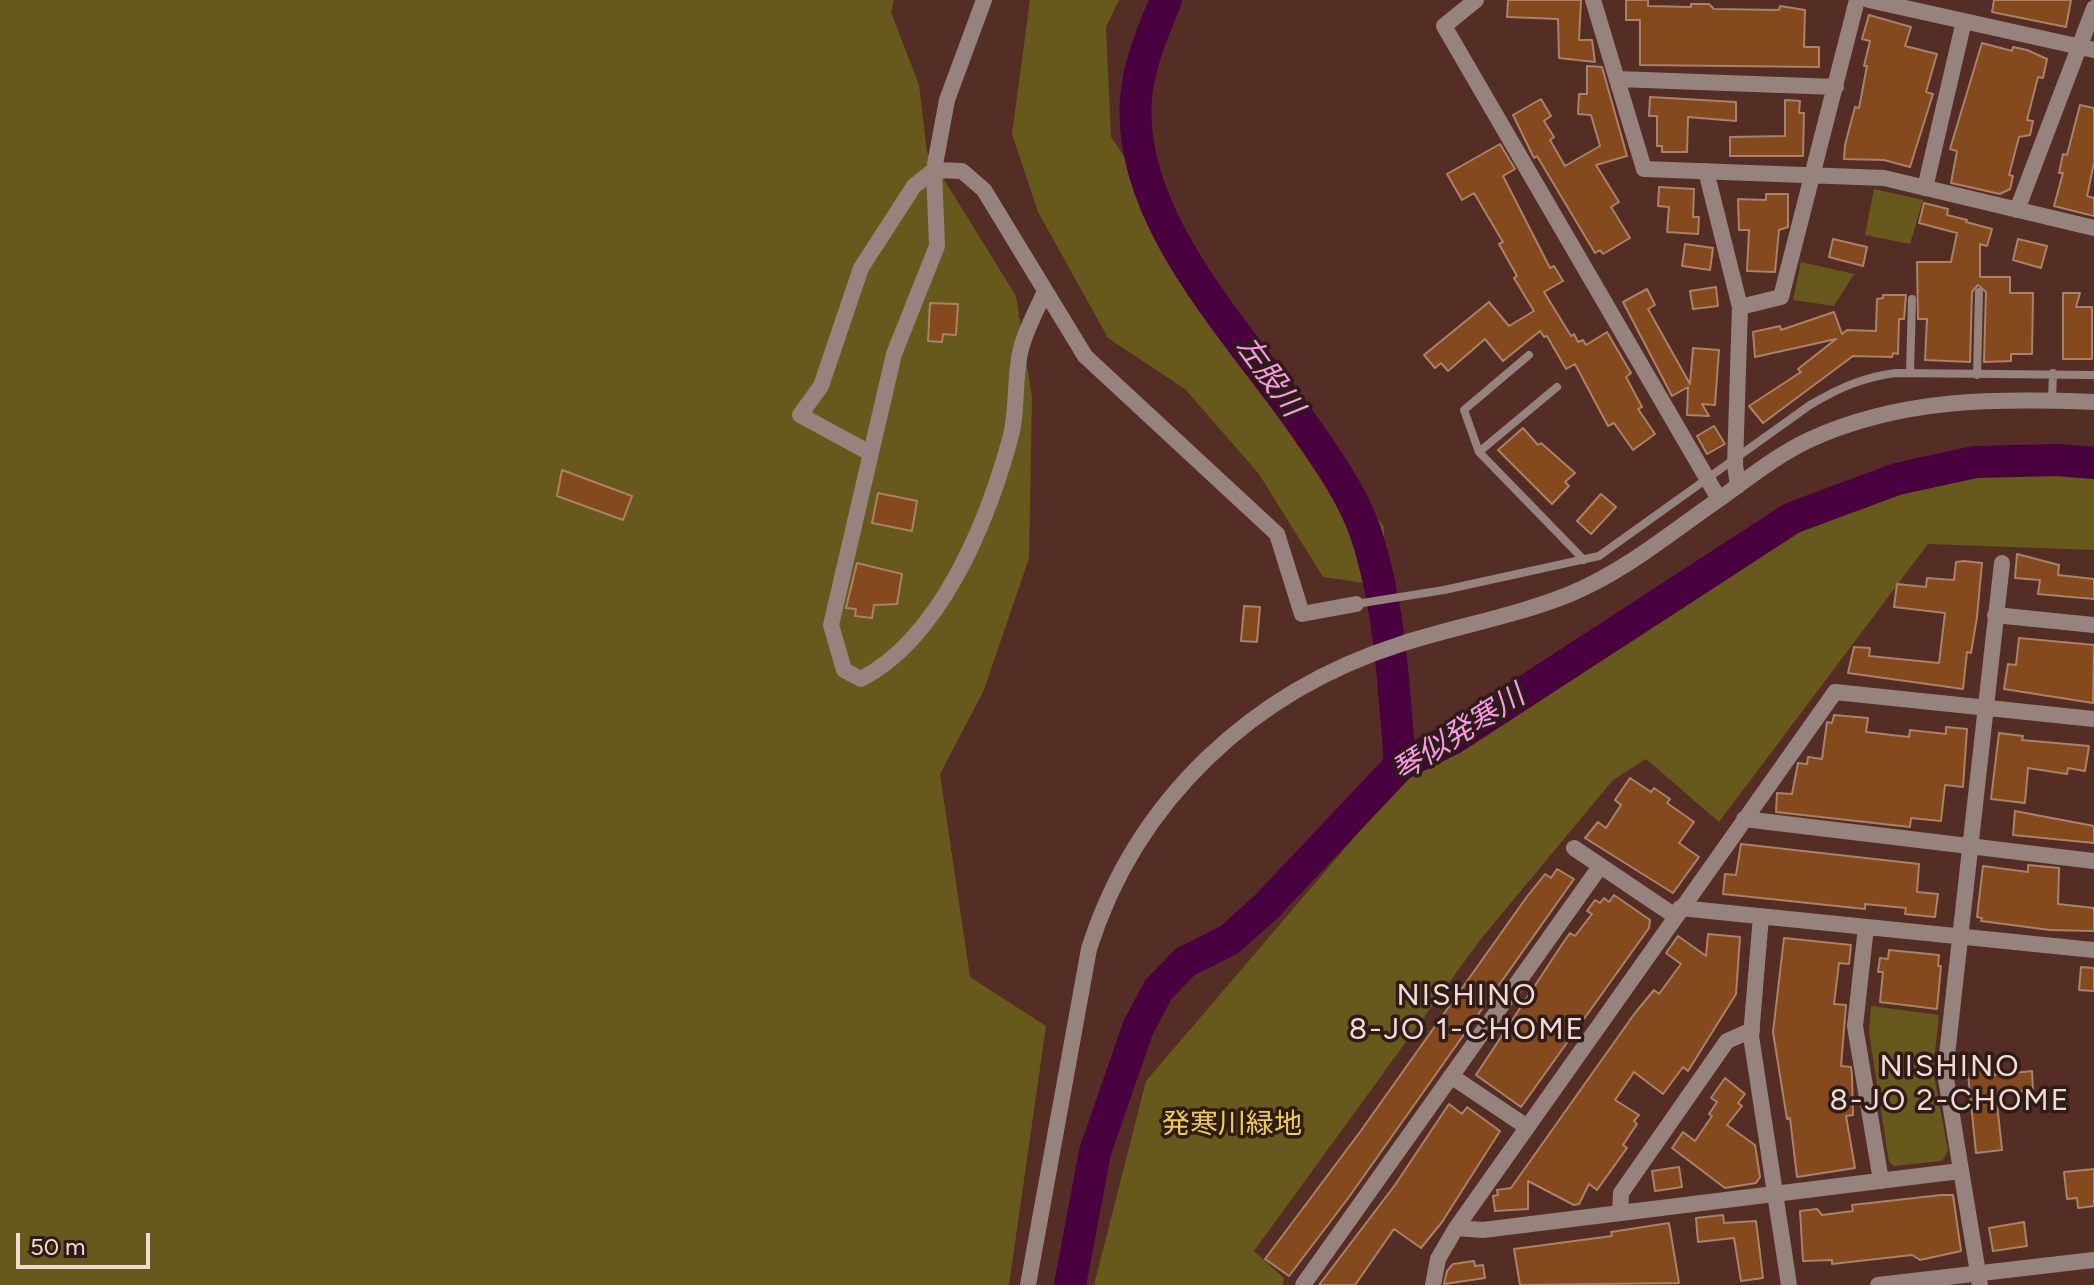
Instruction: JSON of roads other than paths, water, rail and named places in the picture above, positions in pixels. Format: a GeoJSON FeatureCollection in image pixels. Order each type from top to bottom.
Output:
{"type":"FeatureCollection","features":[{"type":"Feature","properties":{"kind":"street"},"geometry":{"type":"LineString","coordinates":[[984,0],[947,100],[934,170],[937,246],[894,354],[831,625],[844,670],[861,679],[882,667],[926,625],[980,527],[1010,440],[1020,350],[1045,291]]}},
{"type":"Feature","properties":{"kind":"street"},"geometry":{"type":"LineString","coordinates":[[1476,0],[1444,26],[1719,499]]}},
{"type":"Feature","properties":{"kind":"street"},"geometry":{"type":"LineString","coordinates":[[1593,0],[1644,169],[1884,178],[2094,228]]}},
{"type":"Feature","properties":{"kind":"street"},"geometry":{"type":"LineString","coordinates":[[1740,307],[1781,297],[1857,0]]}},
{"type":"Feature","properties":{"kind":"street"},"geometry":{"type":"LineString","coordinates":[[1869,0],[1937,7],[1964,21],[2086,48]]}},
{"type":"Feature","properties":{"kind":"street"},"geometry":{"type":"LineString","coordinates":[[2017,210],[2086,48],[2094,8]]}},
{"type":"Feature","properties":{"kind":"street"},"geometry":{"type":"LineString","coordinates":[[1925,188],[1964,21]]}},
{"type":"Feature","properties":{"kind":"street"},"geometry":{"type":"LineString","coordinates":[[1617,79],[1836,87]]}},
{"type":"Feature","properties":{"kind":"street"},"geometry":{"type":"LineString","coordinates":[[870,453],[800,415],[821,386],[861,268],[914,186],[934,170],[962,171],[984,190],[1085,356],[1277,534],[1302,614],[1356,604]]}},
{"type":"Feature","properties":{"kind":"street"},"geometry":{"type":"LineString","coordinates":[[1706,171],[1740,307],[1735,458],[1738,486]]}},
{"type":"Feature","properties":{"kind":"street"},"geometry":{"type":"LineString","coordinates":[[1028,1285],[1089,949],[1104,901],[1148,824],[1209,755],[1255,715],[1302,686],[1351,664],[1569,594],[1617,571],[1805,442],[1866,418],[1963,401],[2094,402]]}},
{"type":"Feature","properties":{"kind":"street"},"geometry":{"type":"LineString","coordinates":[[1979,1278],[1945,1073],[2002,563]]}},
{"type":"Feature","properties":{"kind":"street"},"geometry":{"type":"LineString","coordinates":[[1995,615],[2094,625]]}},
{"type":"Feature","properties":{"kind":"street"},"geometry":{"type":"LineString","coordinates":[[1433,1285],[1438,1259],[1456,1228],[1835,692],[2094,719]]}},
{"type":"Feature","properties":{"kind":"street"},"geometry":{"type":"LineString","coordinates":[[1744,819],[2094,861]]}},
{"type":"Feature","properties":{"kind":"street"},"geometry":{"type":"LineString","coordinates":[[1574,848],[1599,868],[1678,912],[1761,916],[2094,950]]}},
{"type":"Feature","properties":{"kind":"street"},"geometry":{"type":"LineString","coordinates":[[1303,1285],[1599,868]]}},
{"type":"Feature","properties":{"kind":"street"},"geometry":{"type":"LineString","coordinates":[[1761,916],[1752,1030],[1789,1285]]}},
{"type":"Feature","properties":{"kind":"street"},"geometry":{"type":"LineString","coordinates":[[1866,927],[1855,1026],[1881,1181]]}},
{"type":"Feature","properties":{"kind":"street"},"geometry":{"type":"LineString","coordinates":[[1620,1213],[1621,1193],[1727,1041],[1752,1030]]}},
{"type":"Feature","properties":{"kind":"street"},"geometry":{"type":"LineString","coordinates":[[1451,1076],[1527,1127]]}},
{"type":"Feature","properties":{"kind":"street"},"geometry":{"type":"LineString","coordinates":[[1456,1228],[1483,1230],[1960,1171]]}},
{"type":"Feature","properties":{"kind":"street"},"geometry":{"type":"LineString","coordinates":[[1878,1285],[1979,1278],[2094,1260]]}},
{"type":"Feature","properties":{"kind":"lane"},"geometry":{"type":"LineString","coordinates":[[1977,375],[1979,292]]}},
{"type":"Feature","properties":{"kind":"lane"},"geometry":{"type":"LineString","coordinates":[[1910,373],[1912,299]]}},
{"type":"Feature","properties":{"kind":"lane"},"geometry":{"type":"LineString","coordinates":[[1529,355],[1464,410],[1479,452],[1584,560]]}},
{"type":"Feature","properties":{"kind":"lane"},"geometry":{"type":"LineString","coordinates":[[1356,604],[1444,590],[1599,556],[1647,525],[1735,458],[1844,385],[1869,376],[1910,373],[2094,375]]}},
{"type":"Feature","properties":{"kind":"lane"},"geometry":{"type":"LineString","coordinates":[[2052,400],[2053,373]]}},
{"type":"Feature","properties":{"kind":"lane"},"geometry":{"type":"LineString","coordinates":[[1479,452],[1557,387]]}},
{"type":"Feature","properties":{"kind":"waterway","name":"左股川"},"geometry":{"type":"LineString","coordinates":[[1166,0],[1143,60],[1136,98],[1138,144],[1150,190],[1170,235],[1196,278],[1319,447],[1360,518],[1373,559],[1385,617],[1400,765]]}},
{"type":"Feature","properties":{"kind":"waterway","name":"琴似発寒川"},"geometry":{"type":"LineString","coordinates":[[1070,1285],[1095,1152],[1138,1028],[1158,990],[1185,962],[1229,940],[1266,907],[1400,765],[1452,739],[1792,518],[1897,479],[1975,462],[2058,460],[2094,463]]}},
{"type":"Feature","properties":{"kind":"district","name":"NISHINO 8-JO 1-CHOME"},"geometry":{"type":"Point","coordinates":[1467,1013]}},
{"type":"Feature","properties":{"kind":"district","name":"NISHINO 8-JO 2-CHOME"},"geometry":{"type":"Point","coordinates":[1950,1084]}},
{"type":"Feature","properties":{"kind":"park label","name":"発寒川緑地"},"geometry":{"type":"Point","coordinates":[1232,1125]}}]}
